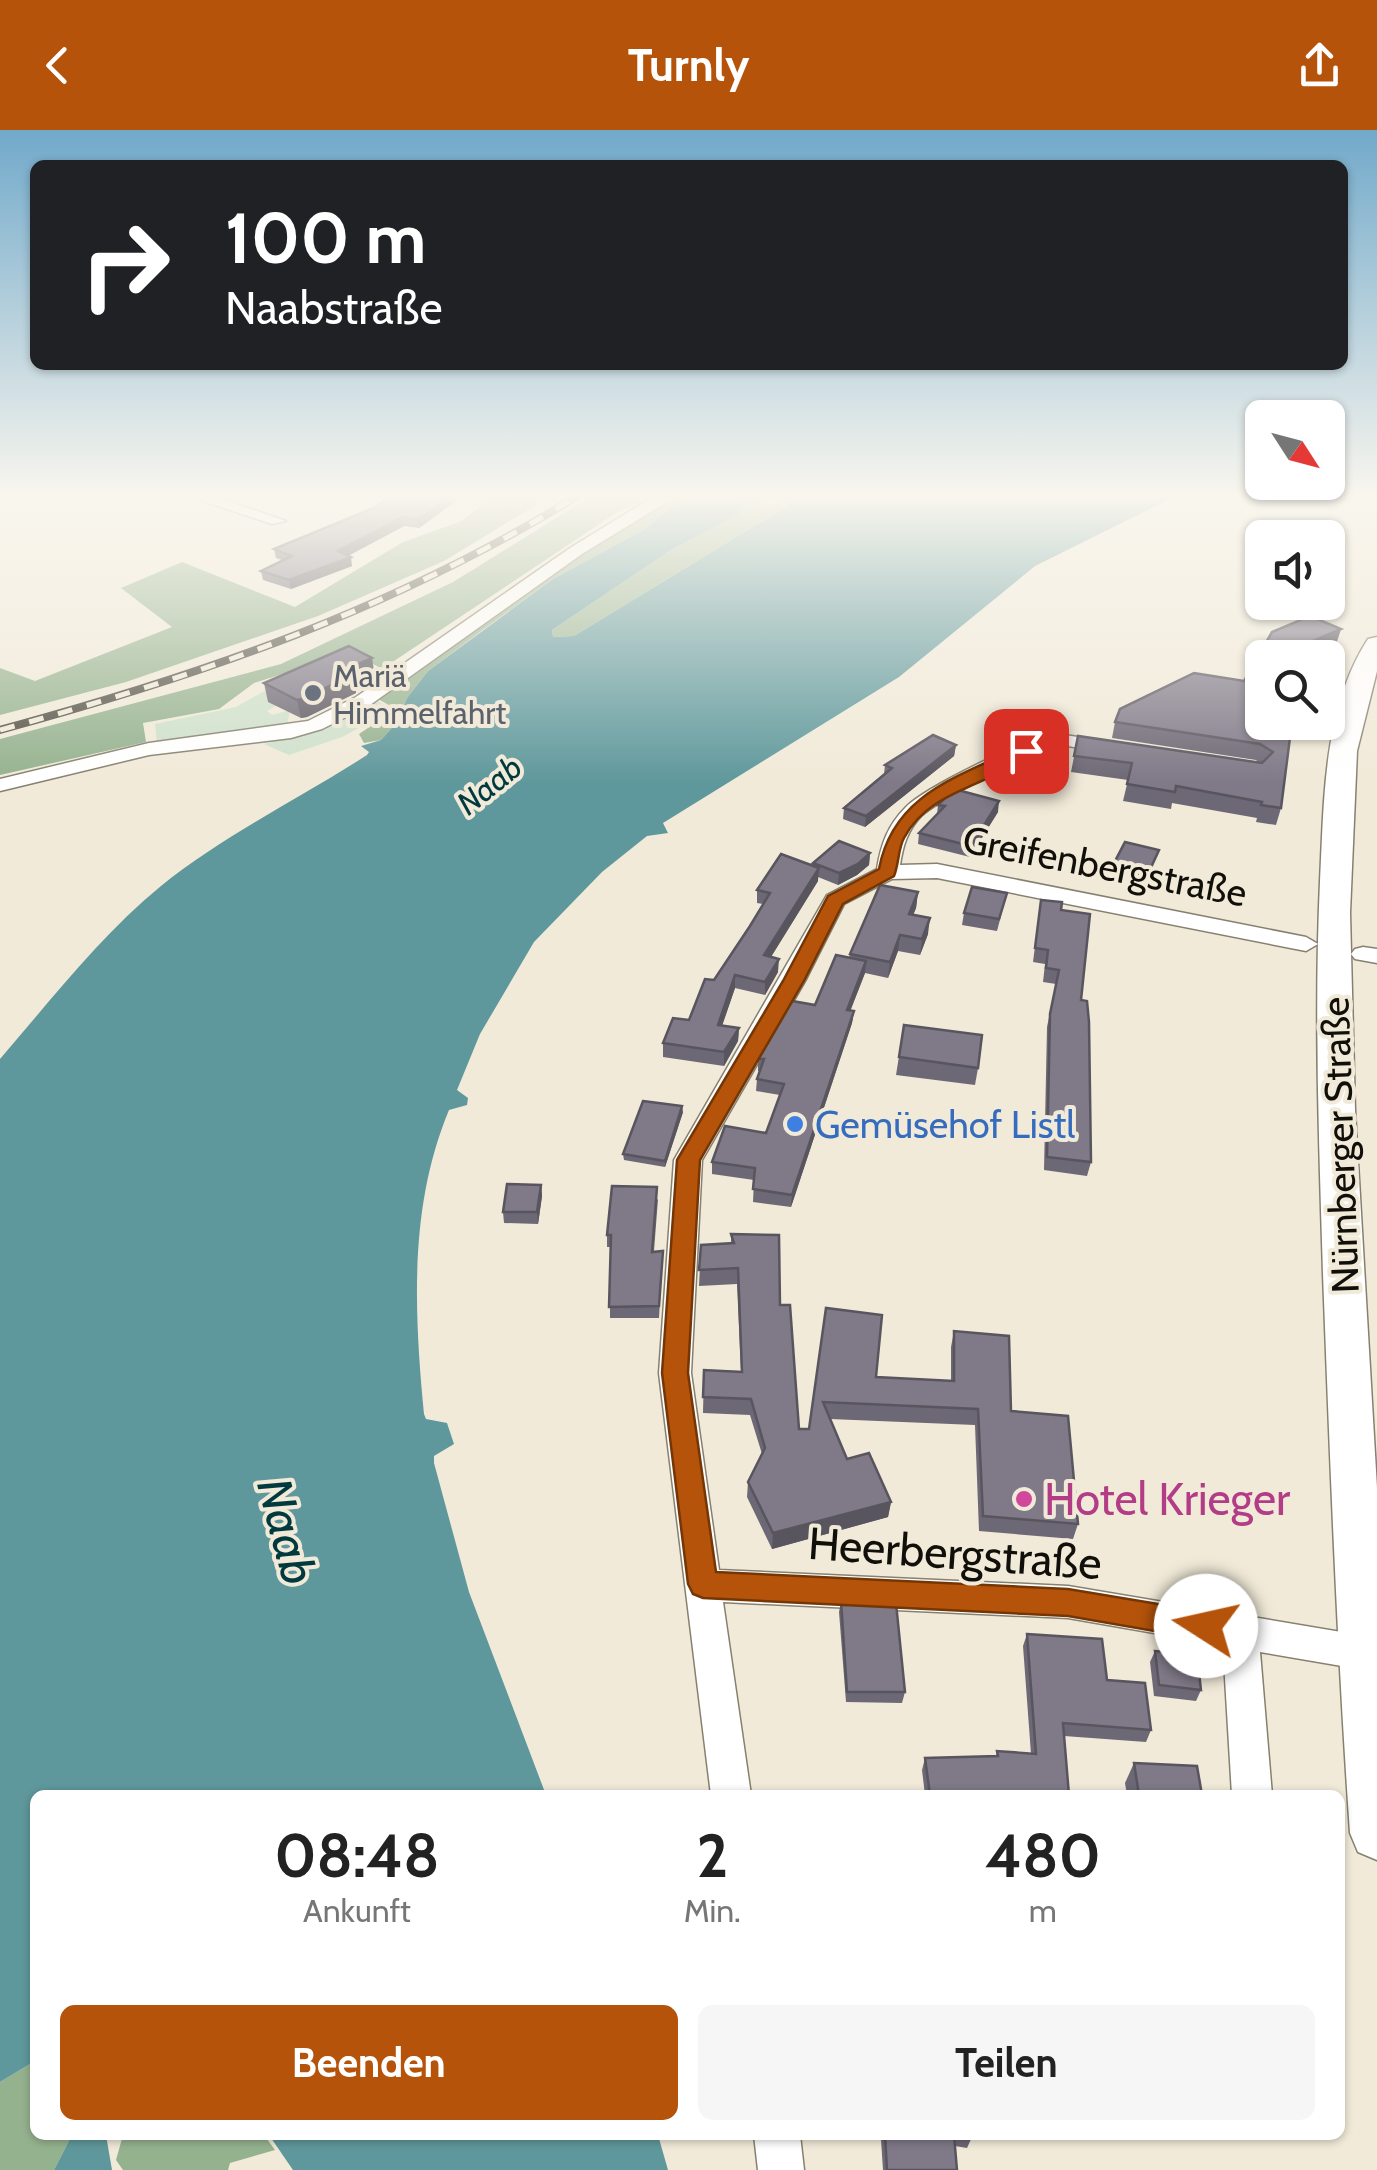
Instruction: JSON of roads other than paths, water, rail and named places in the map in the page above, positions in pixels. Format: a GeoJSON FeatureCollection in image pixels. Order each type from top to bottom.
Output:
{"type":"FeatureCollection","features":[{"type":"Feature","properties":{"kind":"main road","name":"Nürnberger Straße"},"geometry":{"type":"LineString","coordinates":[[1377,644],[1358,678],[1341,744],[1334,925],[1335,1097],[1377,1832]]}},
{"type":"Feature","properties":{"kind":"street"},"geometry":{"type":"LineString","coordinates":[[0,784],[149,749],[291,732],[315,725],[363,701],[517,592]]}},
{"type":"Feature","properties":{"kind":"street"},"geometry":{"type":"LineString","coordinates":[[730,1790],[675,1373],[688,1160],[794,981],[835,900],[888,872],[893,840],[914,811],[973,775],[1052,738],[1129,751]]}},
{"type":"Feature","properties":{"kind":"street","name":"Greifenbergstraße"},"geometry":{"type":"LineString","coordinates":[[888,872],[937,871],[1306,944]]}},
{"type":"Feature","properties":{"kind":"street","name":"Heerbergstraße"},"geometry":{"type":"LineString","coordinates":[[703,1584],[1068,1602],[1369,1654]]}},
{"type":"Feature","properties":{"kind":"street"},"geometry":{"type":"LineString","coordinates":[[1240,1632],[1252,1790]]}},
{"type":"Feature","properties":{"kind":"street"},"geometry":{"type":"LineString","coordinates":[[777,2140],[781,2170]]}},
{"type":"Feature","properties":{"kind":"water","name":"Naab"},"geometry":{"type":"Polygon","coordinates":[[[535,592],[608,592],[552,630],[553,637],[574,636],[646,592],[1003,592],[899,677],[663,823],[668,833],[647,836],[602,872],[534,942],[480,1034],[457,1090],[468,1098],[467,1105],[449,1110],[436,1146],[421,1221],[417,1297],[424,1414],[426,1419],[447,1423],[454,1444],[434,1456],[434,1463],[469,1592],[544,1790],[30,1790],[30,2064],[0,2082],[0,1059],[97,947],[161,886],[236,834],[367,755],[369,752],[361,746],[381,740],[398,721],[407,698],[428,671],[535,592]]]}},
{"type":"Feature","properties":{"kind":"water"},"geometry":{"type":"Polygon","coordinates":[[[69,2140],[107,2140],[112,2170],[54,2170],[69,2140]]]}},
{"type":"Feature","properties":{"kind":"water"},"geometry":{"type":"Polygon","coordinates":[[[272,2140],[659,2140],[668,2170],[293,2170],[272,2140]]]}},
{"type":"Feature","properties":{"kind":"railway"},"geometry":{"type":"LineString","coordinates":[[0,730],[225,661],[396,592]]}},
{"type":"Feature","properties":{"kind":"place","name":"Mariä Himmelfahrt"},"geometry":{"type":"Point","coordinates":[313,693]}},
{"type":"Feature","properties":{"kind":"place","name":"Gemüsehof Listl"},"geometry":{"type":"Point","coordinates":[795,1124]}},
{"type":"Feature","properties":{"kind":"place","name":"Hotel Krieger"},"geometry":{"type":"Point","coordinates":[1024,1499]}}]}
